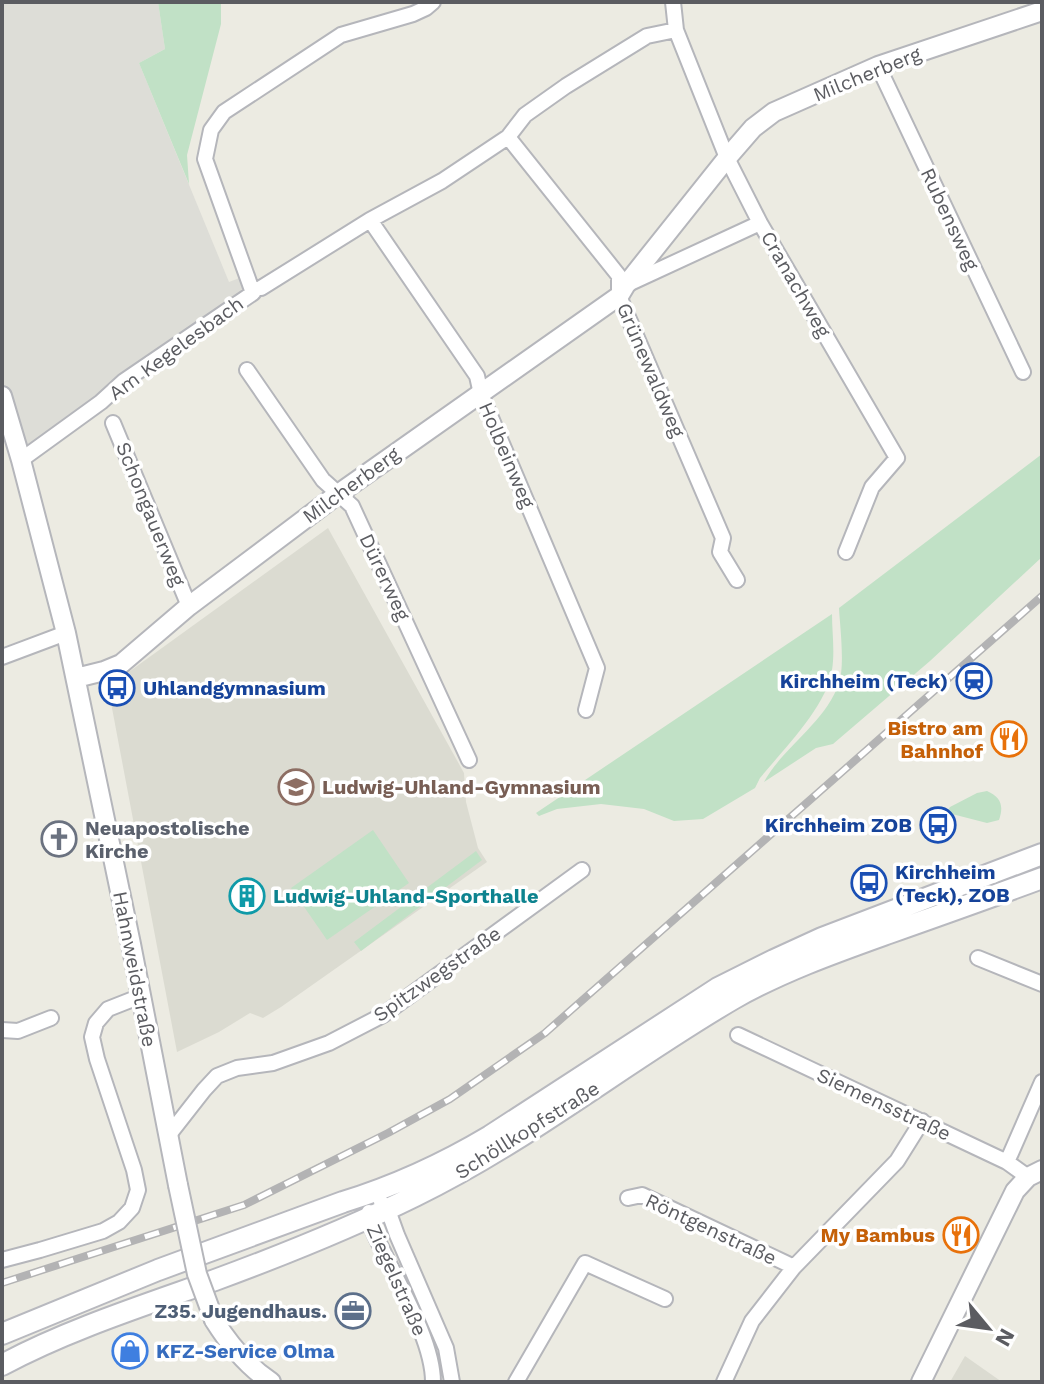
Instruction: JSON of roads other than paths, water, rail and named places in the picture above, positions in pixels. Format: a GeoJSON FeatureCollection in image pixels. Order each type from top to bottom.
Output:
{"type":"FeatureCollection","features":[{"type":"Feature","properties":{"kind":"main road","name":"Schöllkopfstraße"},"geometry":{"type":"LineString","coordinates":[[2,1334],[158,1270],[418,1175],[463,1152],[667,1019],[732,981],[822,938],[1042,854]]}},
{"type":"Feature","properties":{"kind":"main road","name":"Schöllkopfstraße"},"geometry":{"type":"LineString","coordinates":[[2,1365],[88,1327],[256,1265],[388,1210],[490,1156],[735,998],[828,955],[1042,878]]}},
{"type":"Feature","properties":{"kind":"street","name":"Am Kegelesbach"},"geometry":{"type":"LineString","coordinates":[[21,460],[101,402],[124,381],[253,293],[205,159],[211,130],[224,112],[341,35],[413,14],[433,2]]}},
{"type":"Feature","properties":{"kind":"street","name":"Cranachweg"},"geometry":{"type":"LineString","coordinates":[[673,2],[676,30],[727,158],[760,223],[897,458],[872,487],[846,552]]}},
{"type":"Feature","properties":{"kind":"street","name":"Milcherberg"},"geometry":{"type":"LineString","coordinates":[[622,291],[727,158],[753,128],[774,112],[878,66],[1042,11]]}},
{"type":"Feature","properties":{"kind":"street"},"geometry":{"type":"LineString","coordinates":[[261,288],[370,220],[442,181],[508,137],[525,115],[566,86],[647,36],[676,30]]}},
{"type":"Feature","properties":{"kind":"street","name":"Rubensweg"},"geometry":{"type":"LineString","coordinates":[[878,66],[1023,372]]}},
{"type":"Feature","properties":{"kind":"street","name":"Grünewaldweg"},"geometry":{"type":"LineString","coordinates":[[508,137],[619,276],[622,291],[723,538],[720,552],[737,580]]}},
{"type":"Feature","properties":{"kind":"street","name":"Holbeinweg"},"geometry":{"type":"LineString","coordinates":[[370,220],[477,376],[481,394],[597,668],[586,710]]}},
{"type":"Feature","properties":{"kind":"street","name":"Milcherberg"},"geometry":{"type":"LineString","coordinates":[[76,678],[121,664],[189,606],[338,494],[622,291],[760,223]]}},
{"type":"Feature","properties":{"kind":"street","name":"Dürerweg"},"geometry":{"type":"LineString","coordinates":[[247,370],[323,480],[352,506],[469,760]]}},
{"type":"Feature","properties":{"kind":"street","name":"Hahnweidstraße"},"geometry":{"type":"LineString","coordinates":[[2,396],[76,678],[197,1274],[214,1320],[229,1343],[271,1382]]}},
{"type":"Feature","properties":{"kind":"street","name":"Schongauerweg"},"geometry":{"type":"LineString","coordinates":[[113,423],[189,606]]}},
{"type":"Feature","properties":{"kind":"street"},"geometry":{"type":"LineString","coordinates":[[2,657],[66,633]]}},
{"type":"Feature","properties":{"kind":"street","name":"Spitzwegstraße"},"geometry":{"type":"LineString","coordinates":[[168,1136],[217,1076],[237,1068],[273,1063],[329,1043],[383,1015],[582,870]]}},
{"type":"Feature","properties":{"kind":"street"},"geometry":{"type":"LineString","coordinates":[[978,958],[1042,984]]}},
{"type":"Feature","properties":{"kind":"street"},"geometry":{"type":"LineString","coordinates":[[2,1260],[103,1231],[119,1222],[132,1208],[138,1190],[134,1170],[92,1037],[96,1023],[108,1009],[141,996]]}},
{"type":"Feature","properties":{"kind":"street"},"geometry":{"type":"LineString","coordinates":[[2,1030],[18,1031],[51,1018]]}},
{"type":"Feature","properties":{"kind":"street","name":"Siemensstraße"},"geometry":{"type":"LineString","coordinates":[[738,1035],[1035,1174]]}},
{"type":"Feature","properties":{"kind":"street"},"geometry":{"type":"LineString","coordinates":[[1007,1162],[1042,1082]]}},
{"type":"Feature","properties":{"kind":"street","name":"Röntgenstraße"},"geometry":{"type":"LineString","coordinates":[[724,1382],[752,1321],[794,1267],[897,1161],[922,1121]]}},
{"type":"Feature","properties":{"kind":"street"},"geometry":{"type":"LineString","coordinates":[[921,1382],[1004,1210],[1015,1191],[1035,1174]]}},
{"type":"Feature","properties":{"kind":"street","name":"Ziegelstraße"},"geometry":{"type":"LineString","coordinates":[[373,1193],[388,1210],[446,1348],[452,1382]]}},
{"type":"Feature","properties":{"kind":"street","name":"Ziegelstraße"},"geometry":{"type":"LineString","coordinates":[[373,1193],[369,1218],[421,1334],[433,1369],[433,1382]]}},
{"type":"Feature","properties":{"kind":"street","name":"Röntgenstraße"},"geometry":{"type":"LineString","coordinates":[[628,1198],[642,1195],[794,1267]]}},
{"type":"Feature","properties":{"kind":"street"},"geometry":{"type":"LineString","coordinates":[[516,1382],[585,1263],[665,1299]]}},
{"type":"Feature","properties":{"kind":"railway"},"geometry":{"type":"LineString","coordinates":[[2,1283],[244,1205],[450,1099],[545,1033],[1042,596]]}},
{"type":"Feature","properties":{"kind":"place","name":"Kirchheim (Teck)"},"geometry":{"type":"Point","coordinates":[974,681]}},
{"type":"Feature","properties":{"kind":"place","name":"Uhlandgymnasium"},"geometry":{"type":"Point","coordinates":[117,688]}},
{"type":"Feature","properties":{"kind":"place","name":"Bistro am Bahnhof"},"geometry":{"type":"Point","coordinates":[1009,739]}},
{"type":"Feature","properties":{"kind":"place","name":"Ludwig-Uhland-Gymnasium"},"geometry":{"type":"Point","coordinates":[296,787]}},
{"type":"Feature","properties":{"kind":"place","name":"Kirchheim ZOB"},"geometry":{"type":"Point","coordinates":[938,825]}},
{"type":"Feature","properties":{"kind":"place","name":"Neuapostolische Kirche"},"geometry":{"type":"Point","coordinates":[59,839]}},
{"type":"Feature","properties":{"kind":"place","name":"Kirchheim (Teck), ZOB"},"geometry":{"type":"Point","coordinates":[869,883]}},
{"type":"Feature","properties":{"kind":"place","name":"Ludwig-Uhland-Sporthalle"},"geometry":{"type":"Point","coordinates":[247,896]}},
{"type":"Feature","properties":{"kind":"place","name":"My Bambus"},"geometry":{"type":"Point","coordinates":[961,1235]}},
{"type":"Feature","properties":{"kind":"place","name":"Z35. Jugendhaus."},"geometry":{"type":"Point","coordinates":[353,1311]}},
{"type":"Feature","properties":{"kind":"place","name":"KFZ-Service Olma"},"geometry":{"type":"Point","coordinates":[130,1351]}}]}
